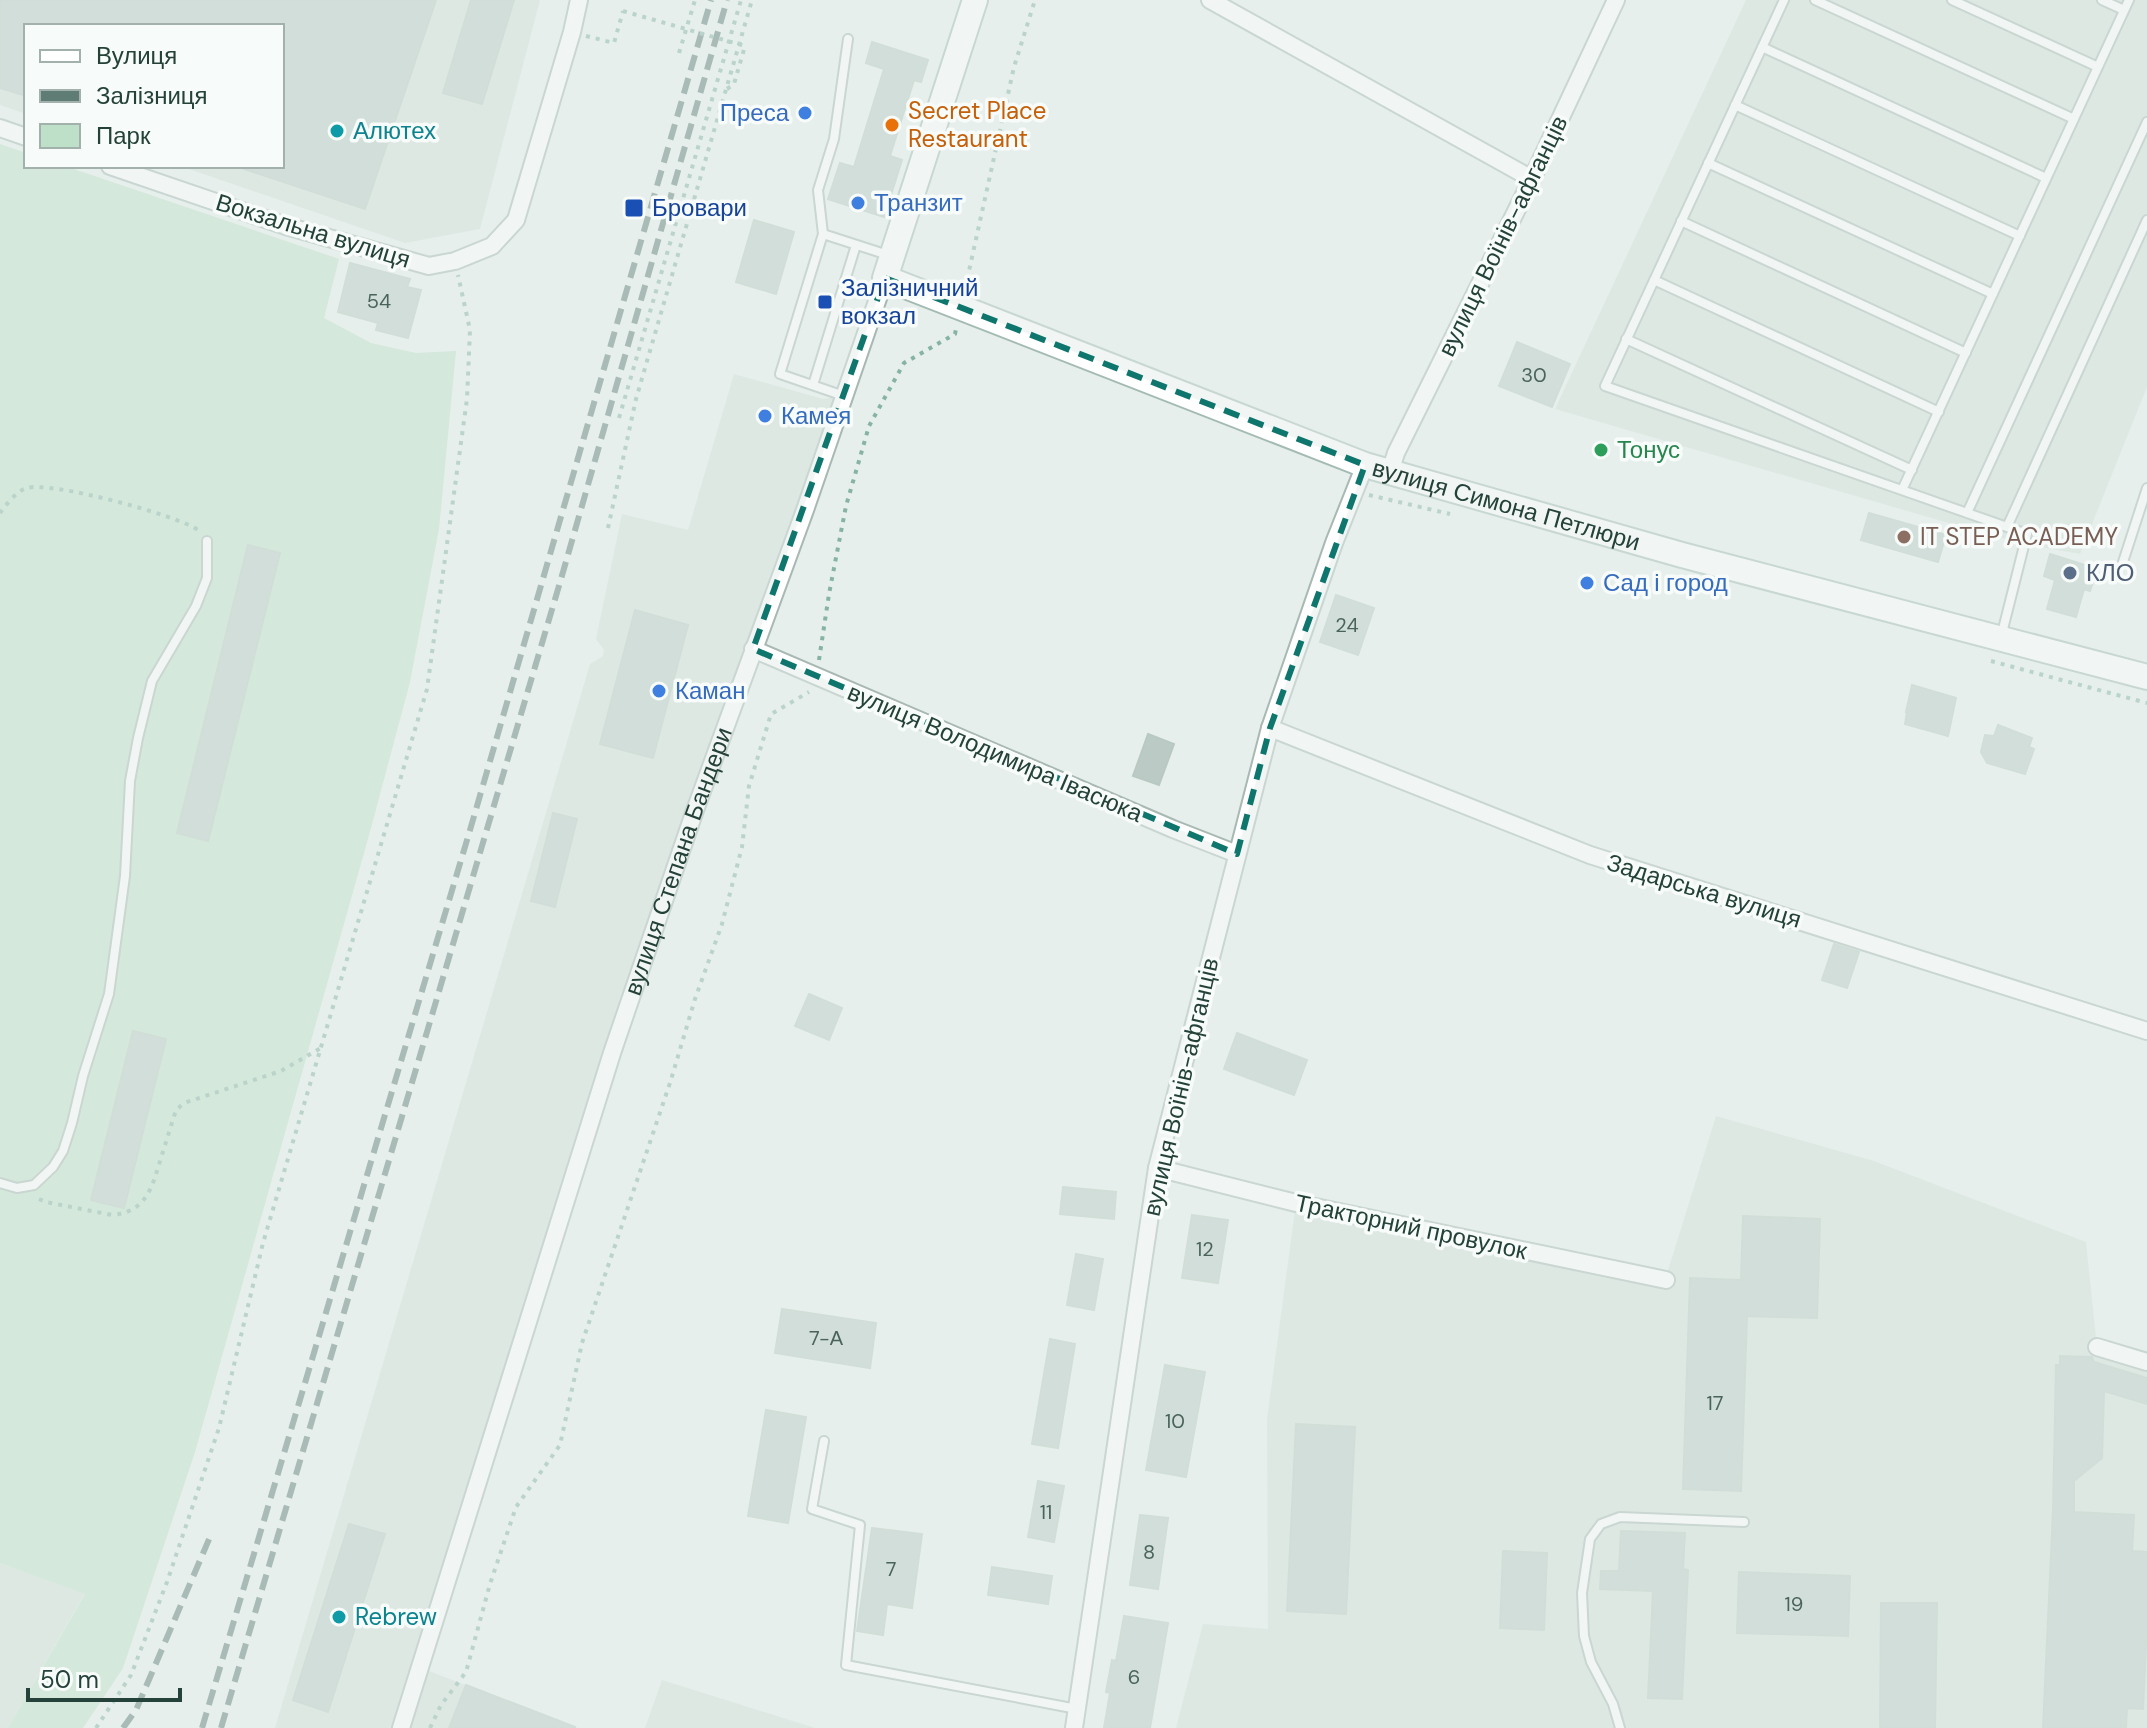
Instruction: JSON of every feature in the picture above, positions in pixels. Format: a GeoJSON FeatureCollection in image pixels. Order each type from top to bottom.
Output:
{"type":"FeatureCollection","features":[{"type":"Feature","properties":{"kind":"street","name":"Вокзальна вулиця"},"geometry":{"type":"LineString","coordinates":[[116,168],[286,226],[429,266],[455,261],[492,246],[516,220],[579,0]]}},
{"type":"Feature","properties":{"kind":"street","name":"вулиця Степана Бандери"},"geometry":{"type":"LineString","coordinates":[[401,1728],[603,1082],[689,827],[845,396],[975,0]]}},
{"type":"Feature","properties":{"kind":"street"},"geometry":{"type":"LineString","coordinates":[[1210,0],[1532,179]]}},
{"type":"Feature","properties":{"kind":"street","name":"вулиця Воїнів-афганців"},"geometry":{"type":"LineString","coordinates":[[1390,472],[1396,453],[1532,179],[1616,0]]}},
{"type":"Feature","properties":{"kind":"street"},"geometry":{"type":"LineString","coordinates":[[0,128],[24,136]]}},
{"type":"Feature","properties":{"kind":"street","name":"вулиця Симона Петлюри"},"geometry":{"type":"LineString","coordinates":[[889,267],[1365,465],[1682,555],[2147,677]]}},
{"type":"Feature","properties":{"kind":"street","name":"вулиця Воїнів-афганців"},"geometry":{"type":"LineString","coordinates":[[1074,1728],[1157,1168],[1270,728],[1334,543],[1365,465]]}},
{"type":"Feature","properties":{"kind":"street","name":"вулиця Володимира Івасюка"},"geometry":{"type":"LineString","coordinates":[[753,649],[1237,854]]}},
{"type":"Feature","properties":{"kind":"street","name":"Задарська вулиця"},"geometry":{"type":"LineString","coordinates":[[1270,728],[1590,855],[2147,1031]]}},
{"type":"Feature","properties":{"kind":"street","name":"Тракторний провулок"},"geometry":{"type":"LineString","coordinates":[[1157,1168],[1296,1203],[1666,1280]]}},
{"type":"Feature","properties":{"kind":"street"},"geometry":{"type":"LineString","coordinates":[[2097,1347],[2147,1362]]}},
{"type":"Feature","properties":{"kind":"lane"},"geometry":{"type":"LineString","coordinates":[[1784,0],[1605,386],[2027,534],[2001,638]]}},
{"type":"Feature","properties":{"kind":"lane"},"geometry":{"type":"LineString","coordinates":[[1815,0],[2074,119]]}},
{"type":"Feature","properties":{"kind":"lane"},"geometry":{"type":"LineString","coordinates":[[1952,0],[2098,67]]}},
{"type":"Feature","properties":{"kind":"lane"},"geometry":{"type":"LineString","coordinates":[[2102,0],[2124,10]]}},
{"type":"Feature","properties":{"kind":"lane"},"geometry":{"type":"LineString","coordinates":[[1902,490],[2129,0]]}},
{"type":"Feature","properties":{"kind":"lane"},"geometry":{"type":"LineString","coordinates":[[845,396],[780,374],[823,234],[818,190],[834,139],[848,39]]}},
{"type":"Feature","properties":{"kind":"lane"},"geometry":{"type":"LineString","coordinates":[[1762,47],[2046,178]]}},
{"type":"Feature","properties":{"kind":"lane"},"geometry":{"type":"LineString","coordinates":[[1735,105],[2020,236]]}},
{"type":"Feature","properties":{"kind":"lane"},"geometry":{"type":"LineString","coordinates":[[1967,513],[2147,122]]}},
{"type":"Feature","properties":{"kind":"lane"},"geometry":{"type":"LineString","coordinates":[[1708,163],[1993,294]]}},
{"type":"Feature","properties":{"kind":"lane"},"geometry":{"type":"LineString","coordinates":[[2007,527],[2147,220]]}},
{"type":"Feature","properties":{"kind":"lane"},"geometry":{"type":"LineString","coordinates":[[1681,221],[1966,353]]}},
{"type":"Feature","properties":{"kind":"lane"},"geometry":{"type":"LineString","coordinates":[[823,234],[856,245],[889,267]]}},
{"type":"Feature","properties":{"kind":"lane"},"geometry":{"type":"LineString","coordinates":[[813,385],[856,245]]}},
{"type":"Feature","properties":{"kind":"lane"},"geometry":{"type":"LineString","coordinates":[[1654,280],[1939,412]]}},
{"type":"Feature","properties":{"kind":"lane"},"geometry":{"type":"LineString","coordinates":[[1626,339],[1912,470]]}},
{"type":"Feature","properties":{"kind":"lane"},"geometry":{"type":"LineString","coordinates":[[2123,562],[2147,488]]}},
{"type":"Feature","properties":{"kind":"lane"},"geometry":{"type":"LineString","coordinates":[[0,1183],[17,1188],[34,1185],[45,1177],[63,1151],[109,994],[125,876],[130,781],[138,738],[152,681],[196,606],[207,578],[207,541]]}},
{"type":"Feature","properties":{"kind":"lane"},"geometry":{"type":"LineString","coordinates":[[824,1441],[812,1509],[860,1525],[846,1665],[1078,1709]]}},
{"type":"Feature","properties":{"kind":"lane"},"geometry":{"type":"LineString","coordinates":[[1620,1728],[1613,1704],[1591,1662],[1584,1636],[1582,1593],[1590,1539],[1601,1524],[1620,1517],[1744,1522]]}},
{"type":"Feature","properties":{"kind":"path"},"geometry":{"type":"LineString","coordinates":[[686,29],[695,0]]}},
{"type":"Feature","properties":{"kind":"path"},"geometry":{"type":"LineString","coordinates":[[679,53],[695,0]]}},
{"type":"Feature","properties":{"kind":"path"},"geometry":{"type":"LineString","coordinates":[[619,418],[741,0]]}},
{"type":"Feature","properties":{"kind":"path"},"geometry":{"type":"LineString","coordinates":[[608,528],[636,399],[752,0]]}},
{"type":"Feature","properties":{"kind":"path"},"geometry":{"type":"LineString","coordinates":[[965,289],[1014,67],[1035,0]]}},
{"type":"Feature","properties":{"kind":"path"},"geometry":{"type":"LineString","coordinates":[[614,43],[623,11],[745,46],[734,84],[725,91]]}},
{"type":"Feature","properties":{"kind":"path"},"geometry":{"type":"LineString","coordinates":[[96,1728],[131,1675],[167,1582],[219,1428],[263,1243],[427,689],[467,399],[470,330],[455,261]]}},
{"type":"Feature","properties":{"kind":"path"},"geometry":{"type":"LineString","coordinates":[[817,673],[846,506],[869,426],[904,363],[955,334],[958,319]]}},
{"type":"Feature","properties":{"kind":"path"},"geometry":{"type":"LineString","coordinates":[[0,513],[22,489],[32,486],[49,488],[190,524],[207,541]]}},
{"type":"Feature","properties":{"kind":"path"},"geometry":{"type":"LineString","coordinates":[[430,1728],[441,1705],[466,1672],[490,1584],[516,1507],[560,1445],[582,1343],[722,924],[742,847],[749,786],[771,714],[815,689]]}},
{"type":"Feature","properties":{"kind":"path"},"geometry":{"type":"LineString","coordinates":[[24,1188],[46,1202],[112,1215],[135,1208],[146,1198],[153,1184],[176,1110],[184,1103],[281,1071],[321,1048]]}},
{"type":"Feature","properties":{"kind":"highlighted area"},"geometry":{"type":"Polygon","coordinates":[[[885,278],[1365,465],[1270,728],[1237,854],[753,649],[885,278]]]}},
{"type":"Feature","properties":{"kind":"shaded area"},"geometry":{"type":"Polygon","coordinates":[[[0,0],[540,0],[480,229],[405,243],[186,168],[284,168],[284,24],[24,24],[24,113],[0,105],[0,0]]]}},
{"type":"Feature","properties":{"kind":"shaded area"},"geometry":{"type":"Polygon","coordinates":[[[1746,0],[2147,0],[2147,387],[2080,554],[2025,544],[1966,528],[1555,409],[1746,0]]]}},
{"type":"Feature","properties":{"kind":"shaded area"},"geometry":{"type":"Polygon","coordinates":[[[734,374],[823,399],[845,396],[735,698],[421,1668],[578,1728],[275,1728],[590,664],[603,656],[604,650],[596,639],[622,514],[688,530],[734,374]]]}},
{"type":"Feature","properties":{"kind":"shaded area"},"geometry":{"type":"Polygon","coordinates":[[[1716,1116],[1874,1161],[2086,1242],[2097,1347],[2147,1362],[2147,1728],[1176,1728],[1203,1624],[1268,1629],[1267,1419],[1296,1203],[1665,1280],[1716,1116]]]}},
{"type":"Feature","properties":{"kind":"shaded area"},"geometry":{"type":"Polygon","coordinates":[[[0,1563],[85,1593],[8,1728],[0,1728],[0,1563]]]}},
{"type":"Feature","properties":{"kind":"shaded area"},"geometry":{"type":"Polygon","coordinates":[[[662,1680],[815,1728],[645,1728],[662,1680]]]}},
{"type":"Feature","properties":{"kind":"green space"},"geometry":{"type":"Polygon","coordinates":[[[0,144],[24,152],[24,168],[71,168],[339,259],[324,318],[371,343],[416,353],[456,351],[439,529],[410,682],[371,828],[195,1452],[123,1668],[83,1728],[8,1728],[85,1594],[0,1563],[0,144]]]}},
{"type":"Feature","properties":{"kind":"building","name":"Алютех"},"geometry":{"type":"Polygon","coordinates":[[[0,0],[436,0],[365,209],[244,169],[284,168],[284,24],[24,24],[24,95],[0,88],[0,0]]]}},
{"type":"Feature","properties":{"kind":"building"},"geometry":{"type":"Polygon","coordinates":[[[471,0],[514,0],[482,104],[443,93],[471,0]]]}},
{"type":"Feature","properties":{"kind":"building"},"geometry":{"type":"Polygon","coordinates":[[[872,42],[928,60],[921,82],[914,80],[890,156],[902,160],[884,217],[828,199],[840,163],[854,167],[884,69],[866,63],[872,42]]]}},
{"type":"Feature","properties":{"kind":"building"},"geometry":{"type":"Polygon","coordinates":[[[754,220],[794,232],[776,294],[736,282],[754,220]]]}},
{"type":"Feature","properties":{"kind":"building"},"geometry":{"type":"Polygon","coordinates":[[[350,263],[410,279],[407,287],[421,290],[408,338],[376,330],[378,323],[338,312],[350,263]]]}},
{"type":"Feature","properties":{"kind":"building"},"geometry":{"type":"Polygon","coordinates":[[[1517,342],[1570,364],[1552,407],[1499,386],[1517,342]]]}},
{"type":"Feature","properties":{"kind":"building"},"geometry":{"type":"Polygon","coordinates":[[[1869,513],[1946,535],[1938,562],[1861,540],[1869,513]]]}},
{"type":"Feature","properties":{"kind":"building"},"geometry":{"type":"Polygon","coordinates":[[[248,545],[280,553],[208,841],[177,833],[248,545]]]}},
{"type":"Feature","properties":{"kind":"building"},"geometry":{"type":"Polygon","coordinates":[[[2050,554],[2097,569],[2090,591],[2084,589],[2076,617],[2047,609],[2055,580],[2044,576],[2050,554]]]}},
{"type":"Feature","properties":{"kind":"building"},"geometry":{"type":"Polygon","coordinates":[[[1336,595],[1374,608],[1358,655],[1320,642],[1336,595]]]}},
{"type":"Feature","properties":{"kind":"building"},"geometry":{"type":"Polygon","coordinates":[[[635,610],[688,625],[653,758],[600,744],[635,610]]]}},
{"type":"Feature","properties":{"kind":"building"},"geometry":{"type":"Polygon","coordinates":[[[1912,685],[1956,698],[1948,736],[1905,724],[1912,685]]]}},
{"type":"Feature","properties":{"kind":"building"},"geometry":{"type":"Polygon","coordinates":[[[1998,725],[2032,738],[2029,747],[2034,749],[2025,774],[1987,763],[1981,752],[1985,735],[1994,736],[1998,725]]]}},
{"type":"Feature","properties":{"kind":"building"},"geometry":{"type":"Polygon","coordinates":[[[1148,734],[1174,744],[1159,785],[1133,776],[1148,734]]]}},
{"type":"Feature","properties":{"kind":"building"},"geometry":{"type":"Polygon","coordinates":[[[553,813],[577,819],[555,907],[531,901],[553,813]]]}},
{"type":"Feature","properties":{"kind":"building"},"geometry":{"type":"Polygon","coordinates":[[[1834,944],[1859,952],[1847,988],[1822,980],[1834,944]]]}},
{"type":"Feature","properties":{"kind":"building"},"geometry":{"type":"Polygon","coordinates":[[[809,994],[842,1008],[829,1040],[795,1026],[809,994]]]}},
{"type":"Feature","properties":{"kind":"building"},"geometry":{"type":"Polygon","coordinates":[[[133,1031],[166,1039],[124,1208],[91,1200],[133,1031]]]}},
{"type":"Feature","properties":{"kind":"building"},"geometry":{"type":"Polygon","coordinates":[[[1237,1033],[1307,1060],[1294,1095],[1224,1069],[1237,1033]]]}},
{"type":"Feature","properties":{"kind":"building"},"geometry":{"type":"Polygon","coordinates":[[[1063,1187],[1116,1192],[1114,1219],[1060,1214],[1063,1187]]]}},
{"type":"Feature","properties":{"kind":"building"},"geometry":{"type":"Polygon","coordinates":[[[1192,1215],[1228,1220],[1218,1283],[1182,1278],[1192,1215]]]}},
{"type":"Feature","properties":{"kind":"building"},"geometry":{"type":"Polygon","coordinates":[[[1743,1216],[1820,1219],[1817,1318],[1747,1316],[1741,1491],[1683,1489],[1690,1278],[1741,1280],[1743,1216]]]}},
{"type":"Feature","properties":{"kind":"building"},"geometry":{"type":"Polygon","coordinates":[[[1076,1254],[1103,1259],[1094,1310],[1067,1305],[1076,1254]]]}},
{"type":"Feature","properties":{"kind":"building"},"geometry":{"type":"Polygon","coordinates":[[[782,1309],[876,1323],[870,1368],[775,1353],[782,1309]]]}},
{"type":"Feature","properties":{"kind":"building"},"geometry":{"type":"Polygon","coordinates":[[[1050,1339],[1075,1344],[1058,1448],[1032,1444],[1050,1339]]]}},
{"type":"Feature","properties":{"kind":"building"},"geometry":{"type":"Polygon","coordinates":[[[2060,1356],[2092,1357],[2094,1362],[2147,1378],[2147,1404],[2104,1391],[2102,1458],[2074,1481],[2074,1512],[2134,1515],[2132,1551],[2147,1552],[2143,1709],[2127,1708],[2126,1728],[2043,1728],[2056,1365],[2060,1365],[2060,1356]]]}},
{"type":"Feature","properties":{"kind":"building"},"geometry":{"type":"Polygon","coordinates":[[[1165,1365],[1205,1372],[1186,1477],[1146,1470],[1165,1365]]]}},
{"type":"Feature","properties":{"kind":"building"},"geometry":{"type":"Polygon","coordinates":[[[766,1410],[806,1417],[788,1523],[748,1516],[766,1410]]]}},
{"type":"Feature","properties":{"kind":"building"},"geometry":{"type":"Polygon","coordinates":[[[1296,1424],[1355,1427],[1346,1614],[1287,1611],[1296,1424]]]}},
{"type":"Feature","properties":{"kind":"building"},"geometry":{"type":"Polygon","coordinates":[[[1038,1481],[1064,1486],[1054,1542],[1028,1537],[1038,1481]]]}},
{"type":"Feature","properties":{"kind":"building"},"geometry":{"type":"Polygon","coordinates":[[[1140,1515],[1168,1518],[1158,1589],[1130,1585],[1140,1515]]]}},
{"type":"Feature","properties":{"kind":"building","name":"Rebrew"},"geometry":{"type":"Polygon","coordinates":[[[349,1524],[385,1534],[328,1712],[293,1700],[349,1524]]]}},
{"type":"Feature","properties":{"kind":"building"},"geometry":{"type":"Polygon","coordinates":[[[872,1528],[922,1534],[912,1608],[887,1604],[883,1635],[857,1631],[872,1528]]]}},
{"type":"Feature","properties":{"kind":"building"},"geometry":{"type":"Polygon","coordinates":[[[1621,1531],[1685,1533],[1683,1569],[1688,1570],[1682,1699],[1648,1698],[1653,1591],[1600,1589],[1601,1571],[1619,1571],[1621,1531]]]}},
{"type":"Feature","properties":{"kind":"building"},"geometry":{"type":"Polygon","coordinates":[[[1503,1551],[1547,1553],[1544,1630],[1500,1628],[1503,1551]]]}},
{"type":"Feature","properties":{"kind":"building"},"geometry":{"type":"Polygon","coordinates":[[[992,1567],[1052,1576],[1048,1604],[988,1595],[992,1567]]]}},
{"type":"Feature","properties":{"kind":"building"},"geometry":{"type":"Polygon","coordinates":[[[1739,1572],[1850,1576],[1848,1636],[1737,1633],[1739,1572]]]}},
{"type":"Feature","properties":{"kind":"building"},"geometry":{"type":"Polygon","coordinates":[[[1881,1603],[1937,1603],[1935,1728],[1880,1728],[1881,1603]]]}},
{"type":"Feature","properties":{"kind":"building"},"geometry":{"type":"Polygon","coordinates":[[[1124,1616],[1168,1623],[1150,1728],[1104,1728],[1110,1693],[1106,1692],[1112,1660],[1116,1661],[1124,1616]]]}},
{"type":"Feature","properties":{"kind":"building"},"geometry":{"type":"Polygon","coordinates":[[[466,1685],[575,1727],[575,1728],[449,1728],[466,1685]]]}},
{"type":"Feature","properties":{"kind":"railway"},"geometry":{"type":"LineString","coordinates":[[202,1728],[470,830],[711,0]]}},
{"type":"Feature","properties":{"kind":"railway"},"geometry":{"type":"LineString","coordinates":[[221,1728],[561,579],[727,0]]}},
{"type":"Feature","properties":{"kind":"railway"},"geometry":{"type":"LineString","coordinates":[[123,1728],[136,1710],[210,1537]]}},
{"type":"Feature","properties":{"kind":"place","name":"Преса"},"geometry":{"type":"Point","coordinates":[805,113]}},
{"type":"Feature","properties":{"kind":"place","name":"Secret Place Restaurant"},"geometry":{"type":"Point","coordinates":[892,125]}},
{"type":"Feature","properties":{"kind":"place","name":"Алютех"},"geometry":{"type":"Point","coordinates":[337,131]}},
{"type":"Feature","properties":{"kind":"place","name":"Транзит"},"geometry":{"type":"Point","coordinates":[858,203]}},
{"type":"Feature","properties":{"kind":"place","name":"Бровари"},"geometry":{"type":"Point","coordinates":[634,208]}},
{"type":"Feature","properties":{"kind":"place","name":"Залізничний вокзал"},"geometry":{"type":"Point","coordinates":[825,302]}},
{"type":"Feature","properties":{"kind":"place","name":"Камея"},"geometry":{"type":"Point","coordinates":[765,416]}},
{"type":"Feature","properties":{"kind":"place","name":"Тонус"},"geometry":{"type":"Point","coordinates":[1601,450]}},
{"type":"Feature","properties":{"kind":"place","name":"IT STEP ACADEMY"},"geometry":{"type":"Point","coordinates":[1904,537]}},
{"type":"Feature","properties":{"kind":"place","name":"КЛО"},"geometry":{"type":"Point","coordinates":[2070,573]}},
{"type":"Feature","properties":{"kind":"place","name":"Сад і город"},"geometry":{"type":"Point","coordinates":[1587,583]}},
{"type":"Feature","properties":{"kind":"place","name":"Каман"},"geometry":{"type":"Point","coordinates":[659,691]}},
{"type":"Feature","properties":{"kind":"place","name":"Rebrew"},"geometry":{"type":"Point","coordinates":[339,1617]}}]}
